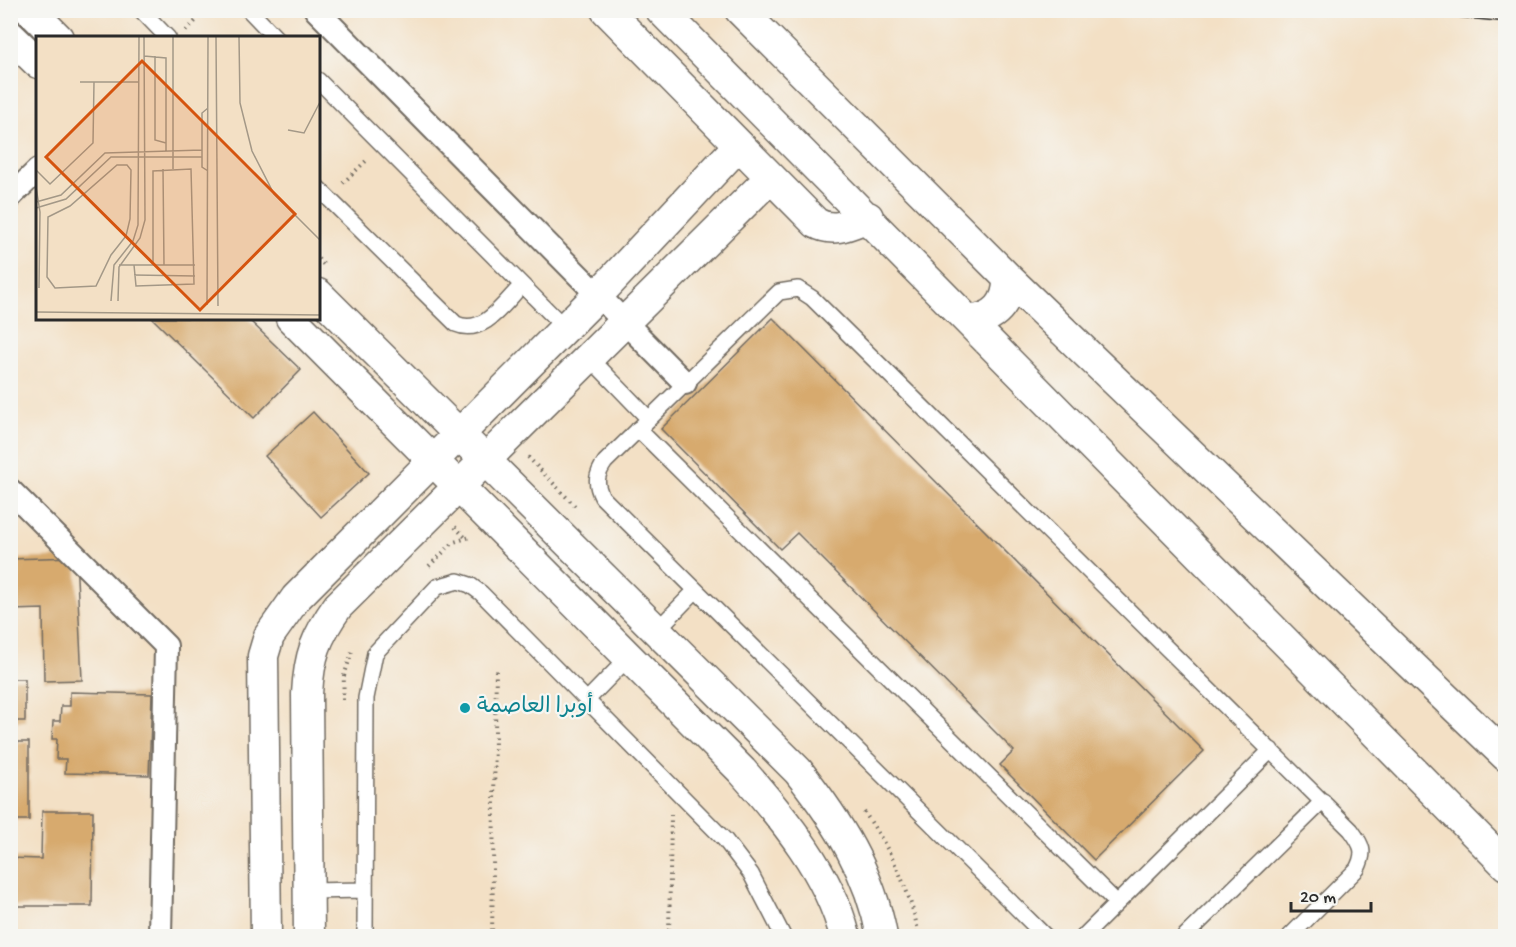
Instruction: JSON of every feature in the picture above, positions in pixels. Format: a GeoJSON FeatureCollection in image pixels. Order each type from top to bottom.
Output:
{"type":"FeatureCollection","features":[{"type":"Feature","properties":{"kind":"street"},"geometry":{"type":"LineString","coordinates":[[30,10],[56,36]]}},
{"type":"Feature","properties":{"kind":"street"},"geometry":{"type":"LineString","coordinates":[[316,10],[685,383]]}},
{"type":"Feature","properties":{"kind":"street"},"geometry":{"type":"LineString","coordinates":[[606,10],[738,146],[822,226],[839,228],[868,218]]}},
{"type":"Feature","properties":{"kind":"street"},"geometry":{"type":"LineString","coordinates":[[661,10],[970,320],[1506,865]]}},
{"type":"Feature","properties":{"kind":"street"},"geometry":{"type":"LineString","coordinates":[[740,10],[1008,278],[1506,756]]}},
{"type":"Feature","properties":{"kind":"street"},"geometry":{"type":"LineString","coordinates":[[10,36],[36,61]]}},
{"type":"Feature","properties":{"kind":"street"},"geometry":{"type":"LineString","coordinates":[[266,936],[263,656],[269,636],[296,598],[598,295],[738,146]]}},
{"type":"Feature","properties":{"kind":"street"},"geometry":{"type":"LineString","coordinates":[[10,196],[36,172]]}},
{"type":"Feature","properties":{"kind":"street"},"geometry":{"type":"LineString","coordinates":[[309,936],[307,693],[308,665],[313,647],[338,606],[770,178]]}},
{"type":"Feature","properties":{"kind":"street"},"geometry":{"type":"LineString","coordinates":[[970,320],[981,320],[1000,309],[1009,289],[1008,278]]}},
{"type":"Feature","properties":{"kind":"street"},"geometry":{"type":"LineString","coordinates":[[320,296],[798,771],[831,812],[864,872],[882,936]]}},
{"type":"Feature","properties":{"kind":"street"},"geometry":{"type":"LineString","coordinates":[[293,320],[742,771],[792,830],[822,880],[845,936]]}},
{"type":"Feature","properties":{"kind":"street"},"geometry":{"type":"LineString","coordinates":[[10,490],[166,646],[160,936]]}},
{"type":"Feature","properties":{"kind":"lane"},"geometry":{"type":"LineString","coordinates":[[141,10],[166,36]]}},
{"type":"Feature","properties":{"kind":"lane"},"geometry":{"type":"LineString","coordinates":[[249,10],[274,36]]}},
{"type":"Feature","properties":{"kind":"lane"},"geometry":{"type":"LineString","coordinates":[[320,82],[564,328]]}},
{"type":"Feature","properties":{"kind":"lane"},"geometry":{"type":"LineString","coordinates":[[320,190],[456,324],[475,328],[484,323],[522,285]]}},
{"type":"Feature","properties":{"kind":"lane"},"geometry":{"type":"LineString","coordinates":[[1045,936],[602,497],[597,488],[599,471],[644,424],[769,298],[788,289],[806,293],[1351,830],[1362,845],[1364,857],[1357,869],[1290,936]]}},
{"type":"Feature","properties":{"kind":"lane"},"geometry":{"type":"LineString","coordinates":[[589,357],[644,424],[1117,903]]}},
{"type":"Feature","properties":{"kind":"lane"},"geometry":{"type":"LineString","coordinates":[[365,936],[366,698],[370,671],[375,653],[387,637],[437,587],[458,581],[470,585],[725,840],[751,874],[783,936]]}},
{"type":"Feature","properties":{"kind":"lane"},"geometry":{"type":"LineString","coordinates":[[657,630],[696,590]]}},
{"type":"Feature","properties":{"kind":"lane"},"geometry":{"type":"LineString","coordinates":[[586,700],[629,657]]}},
{"type":"Feature","properties":{"kind":"lane"},"geometry":{"type":"LineString","coordinates":[[1084,936],[1270,750]]}},
{"type":"Feature","properties":{"kind":"lane"},"geometry":{"type":"LineString","coordinates":[[1185,936],[1323,801]]}},
{"type":"Feature","properties":{"kind":"lane"},"geometry":{"type":"LineString","coordinates":[[308,891],[365,890]]}},
{"type":"Feature","properties":{"kind":"path"},"geometry":{"type":"LineString","coordinates":[[181,36],[206,10]]}},
{"type":"Feature","properties":{"kind":"path"},"geometry":{"type":"LineString","coordinates":[[421,575],[454,542],[465,537],[476,537]]}},
{"type":"Feature","properties":{"kind":"path"},"geometry":{"type":"LineString","coordinates":[[343,706],[344,676],[355,647]]}},
{"type":"Feature","properties":{"kind":"path"},"geometry":{"type":"LineString","coordinates":[[492,936],[496,668]]}},
{"type":"Feature","properties":{"kind":"path"},"geometry":{"type":"LineString","coordinates":[[669,936],[671,815]]}},
{"type":"Feature","properties":{"kind":"building"},"geometry":{"type":"Polygon","coordinates":[[[773,318],[1204,751],[1094,860],[1000,765],[1014,751],[797,533],[780,549],[661,429],[773,318]]]}},
{"type":"Feature","properties":{"kind":"building"},"geometry":{"type":"Polygon","coordinates":[[[154,320],[249,320],[301,370],[254,418],[154,320]]]}},
{"type":"Feature","properties":{"kind":"building"},"geometry":{"type":"Polygon","coordinates":[[[313,412],[369,473],[321,517],[265,456],[313,412]]]}},
{"type":"Feature","properties":{"kind":"building"},"geometry":{"type":"Polygon","coordinates":[[[76,557],[82,680],[44,681],[43,609],[10,610],[10,559],[76,557]]]}},
{"type":"Feature","properties":{"kind":"building"},"geometry":{"type":"Polygon","coordinates":[[[10,679],[25,679],[25,721],[10,721],[10,679]]]}},
{"type":"Feature","properties":{"kind":"building"},"geometry":{"type":"Polygon","coordinates":[[[70,692],[152,694],[149,775],[65,773],[66,759],[56,759],[57,739],[52,739],[53,721],[60,721],[61,706],[70,706],[70,692]]]}},
{"type":"Feature","properties":{"kind":"building"},"geometry":{"type":"Polygon","coordinates":[[[10,742],[29,742],[29,820],[10,820],[10,742]]]}},
{"type":"Feature","properties":{"kind":"building"},"geometry":{"type":"Polygon","coordinates":[[[42,811],[93,811],[92,906],[10,906],[10,858],[41,859],[42,811]]]}},
{"type":"Feature","properties":{"kind":"tram line"},"geometry":{"type":"LineString","coordinates":[[1387,10],[1506,22]]}},
{"type":"Feature","properties":{"kind":"place","name":"أوبرا العاصمة"},"geometry":{"type":"Point","coordinates":[465,708]}}]}
